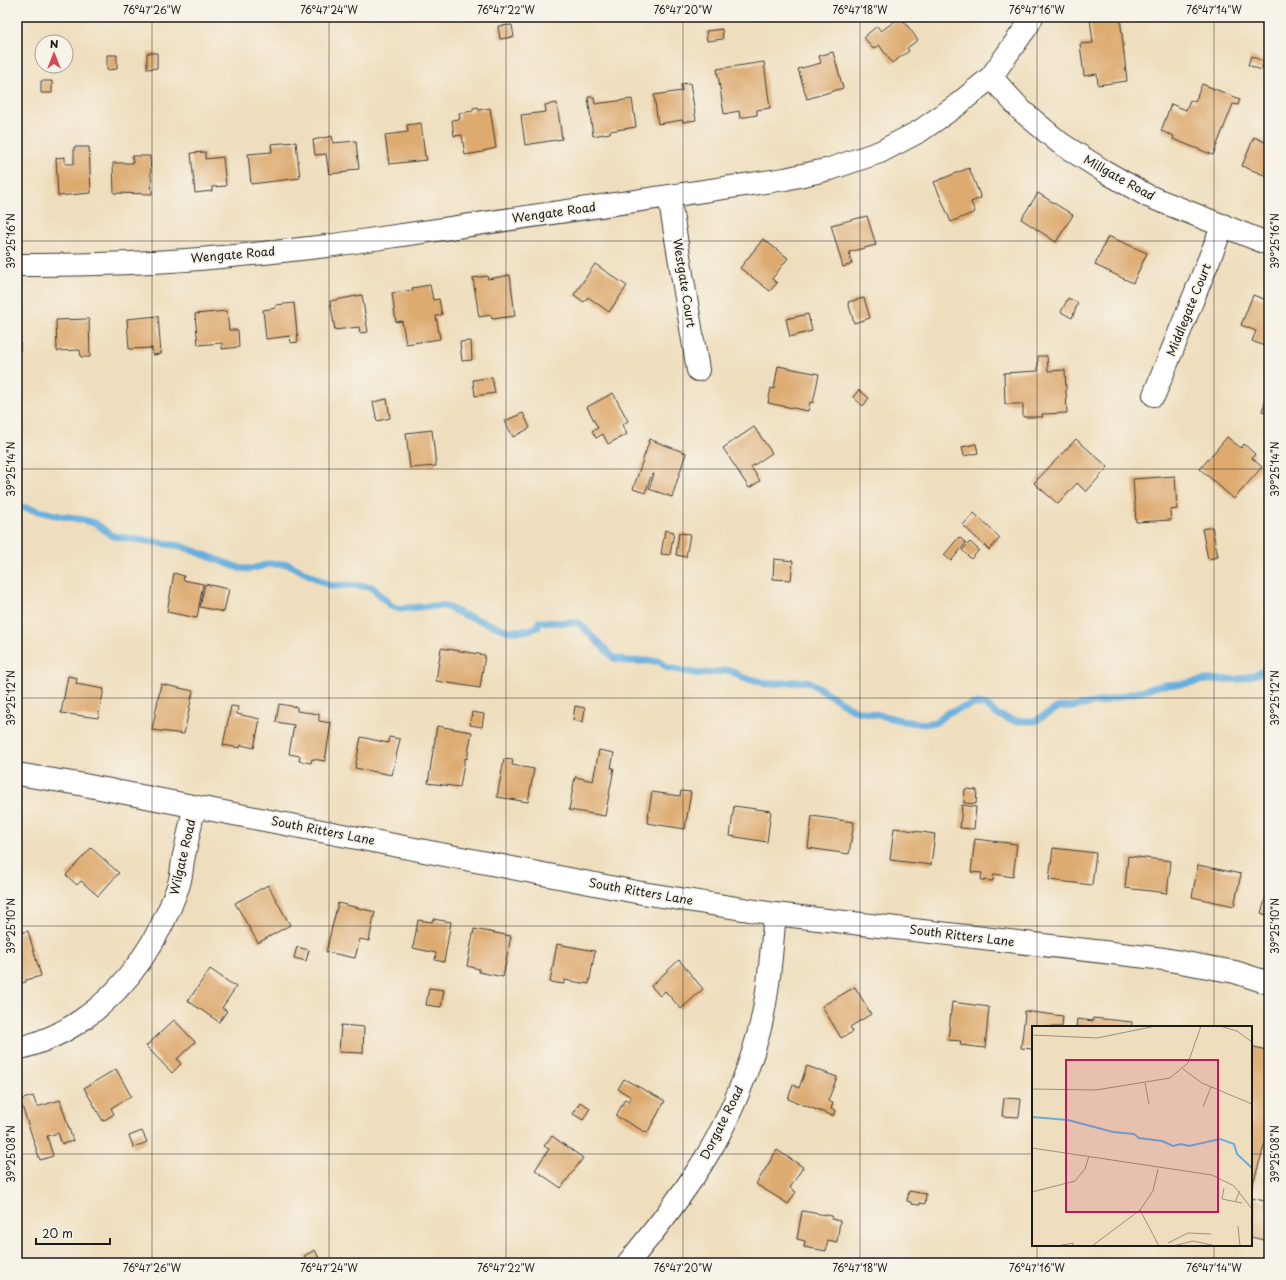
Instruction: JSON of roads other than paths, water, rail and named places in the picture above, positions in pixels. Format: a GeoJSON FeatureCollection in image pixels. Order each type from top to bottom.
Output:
{"type":"FeatureCollection","features":[{"type":"Feature","properties":{"kind":"street","name":"Wengate Road"},"geometry":{"type":"LineString","coordinates":[[17,265],[76,265],[170,261],[327,246],[785,179],[830,169],[880,152],[920,131],[956,106],[991,77],[1028,25],[1032,17]]}},
{"type":"Feature","properties":{"kind":"street","name":"Millgate Road"},"geometry":{"type":"LineString","coordinates":[[991,77],[1022,111],[1060,143],[1097,167],[1148,196],[1269,244]]}},
{"type":"Feature","properties":{"kind":"street","name":"Westgate Court"},"geometry":{"type":"LineString","coordinates":[[669,196],[698,370]]}},
{"type":"Feature","properties":{"kind":"street","name":"Middlegate Court"},"geometry":{"type":"LineString","coordinates":[[1154,395],[1223,225]]}},
{"type":"Feature","properties":{"kind":"street","name":"South Ritters Lane"},"geometry":{"type":"LineString","coordinates":[[17,774],[79,784],[636,892],[775,914],[1164,960],[1235,972],[1269,982]]}},
{"type":"Feature","properties":{"kind":"street","name":"Wilgate Road"},"geometry":{"type":"LineString","coordinates":[[17,1049],[32,1045],[60,1033],[83,1019],[105,1001],[128,977],[149,948],[164,920],[176,892],[194,807]]}},
{"type":"Feature","properties":{"kind":"street","name":"Dorgate Road"},"geometry":{"type":"LineString","coordinates":[[628,1263],[664,1219],[695,1175],[715,1141],[735,1102],[759,1031],[768,989],[775,914]]}},
{"type":"Feature","properties":{"kind":"waterway"},"geometry":{"type":"LineString","coordinates":[[17,506],[95,523],[113,536],[181,546],[239,568],[251,569],[269,564],[288,564],[331,586],[348,585],[372,587],[391,606],[400,609],[445,606],[464,615],[509,631],[525,631],[538,627],[539,622],[579,623],[614,658],[627,661],[659,661],[668,668],[699,674],[730,670],[743,678],[766,684],[808,681],[854,710],[923,724],[936,722],[947,713],[973,704],[984,704],[998,715],[1015,721],[1035,721],[1059,707],[1072,707],[1105,701],[1162,685],[1183,684],[1205,680],[1240,679],[1269,670]]}}]}
